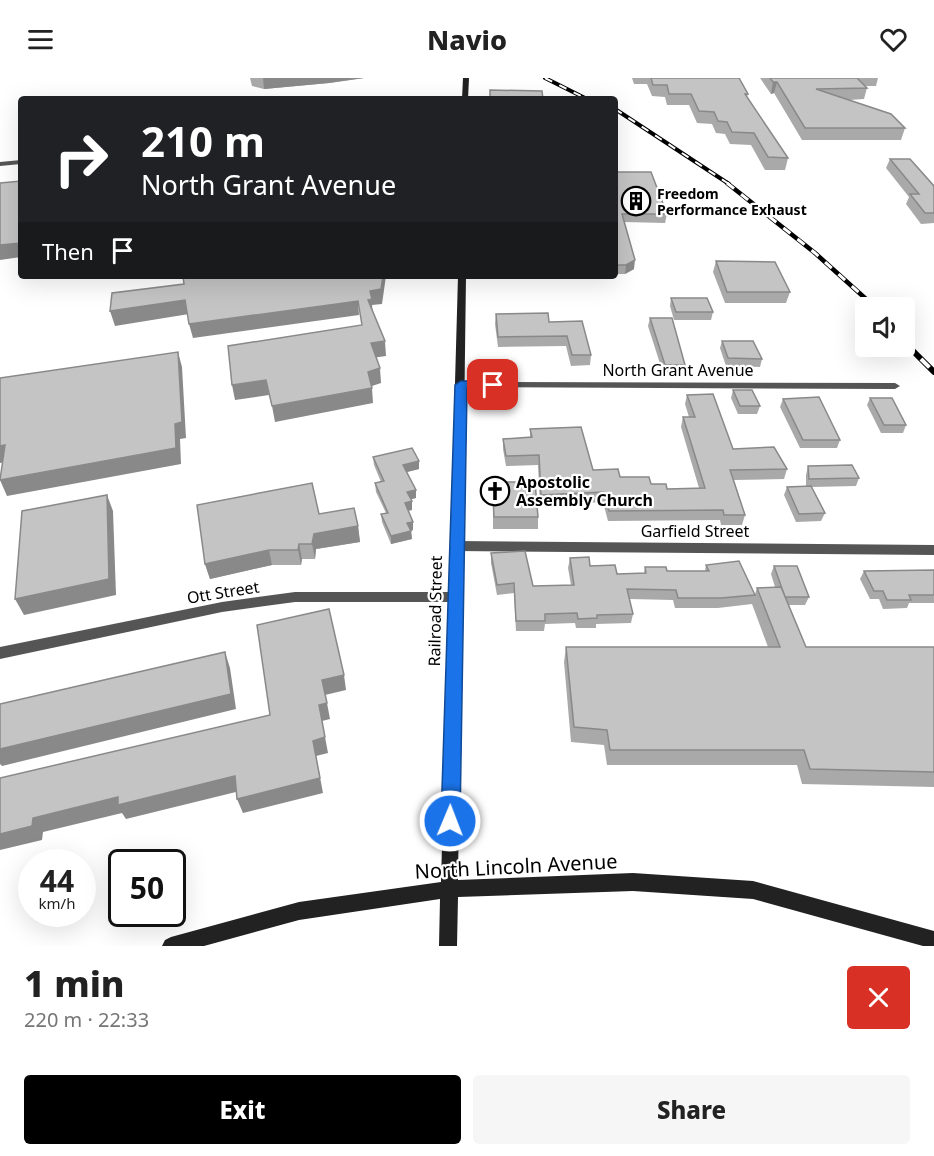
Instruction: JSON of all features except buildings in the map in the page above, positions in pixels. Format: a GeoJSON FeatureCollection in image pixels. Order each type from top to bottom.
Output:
{"type":"FeatureCollection","features":[{"type":"Feature","properties":{"kind":"main road"},"geometry":{"type":"LineString","coordinates":[[465,96],[466,78]]}},
{"type":"Feature","properties":{"kind":"main road","name":"Railroad Street"},"geometry":{"type":"LineString","coordinates":[[448,946],[462,279]]}},
{"type":"Feature","properties":{"kind":"main road","name":"North Lincoln Avenue"},"geometry":{"type":"LineString","coordinates":[[171,946],[299,911],[449,889],[633,882],[753,890],[934,940]]}},
{"type":"Feature","properties":{"kind":"street"},"geometry":{"type":"LineString","coordinates":[[0,164],[18,162]]}},
{"type":"Feature","properties":{"kind":"street","name":"North Grant Avenue"},"geometry":{"type":"LineString","coordinates":[[461,385],[895,386]]}},
{"type":"Feature","properties":{"kind":"street","name":"Garfield Street"},"geometry":{"type":"LineString","coordinates":[[456,546],[934,550]]}},
{"type":"Feature","properties":{"kind":"street","name":"Ott Street"},"geometry":{"type":"LineString","coordinates":[[0,652],[222,607],[295,597],[456,597]]}},
{"type":"Feature","properties":{"kind":"railway"},"geometry":{"type":"LineString","coordinates":[[545,78],[581,96]]}},
{"type":"Feature","properties":{"kind":"railway"},"geometry":{"type":"LineString","coordinates":[[618,111],[729,184]]}},
{"type":"Feature","properties":{"kind":"railway"},"geometry":{"type":"LineString","coordinates":[[727,183],[815,253],[864,297]]}},
{"type":"Feature","properties":{"kind":"railway"},"geometry":{"type":"LineString","coordinates":[[915,353],[934,372]]}},
{"type":"Feature","properties":{"kind":"place","name":"Freedom Performance Exhaust"},"geometry":{"type":"Point","coordinates":[636,201]}},
{"type":"Feature","properties":{"kind":"place","name":"Apostolic Assembly Church"},"geometry":{"type":"Point","coordinates":[495,491]}},
{"type":"Feature","properties":{"kind":"route"},"geometry":{"type":"LineString","coordinates":[[450,821],[461,385],[493,385]]}}]}
